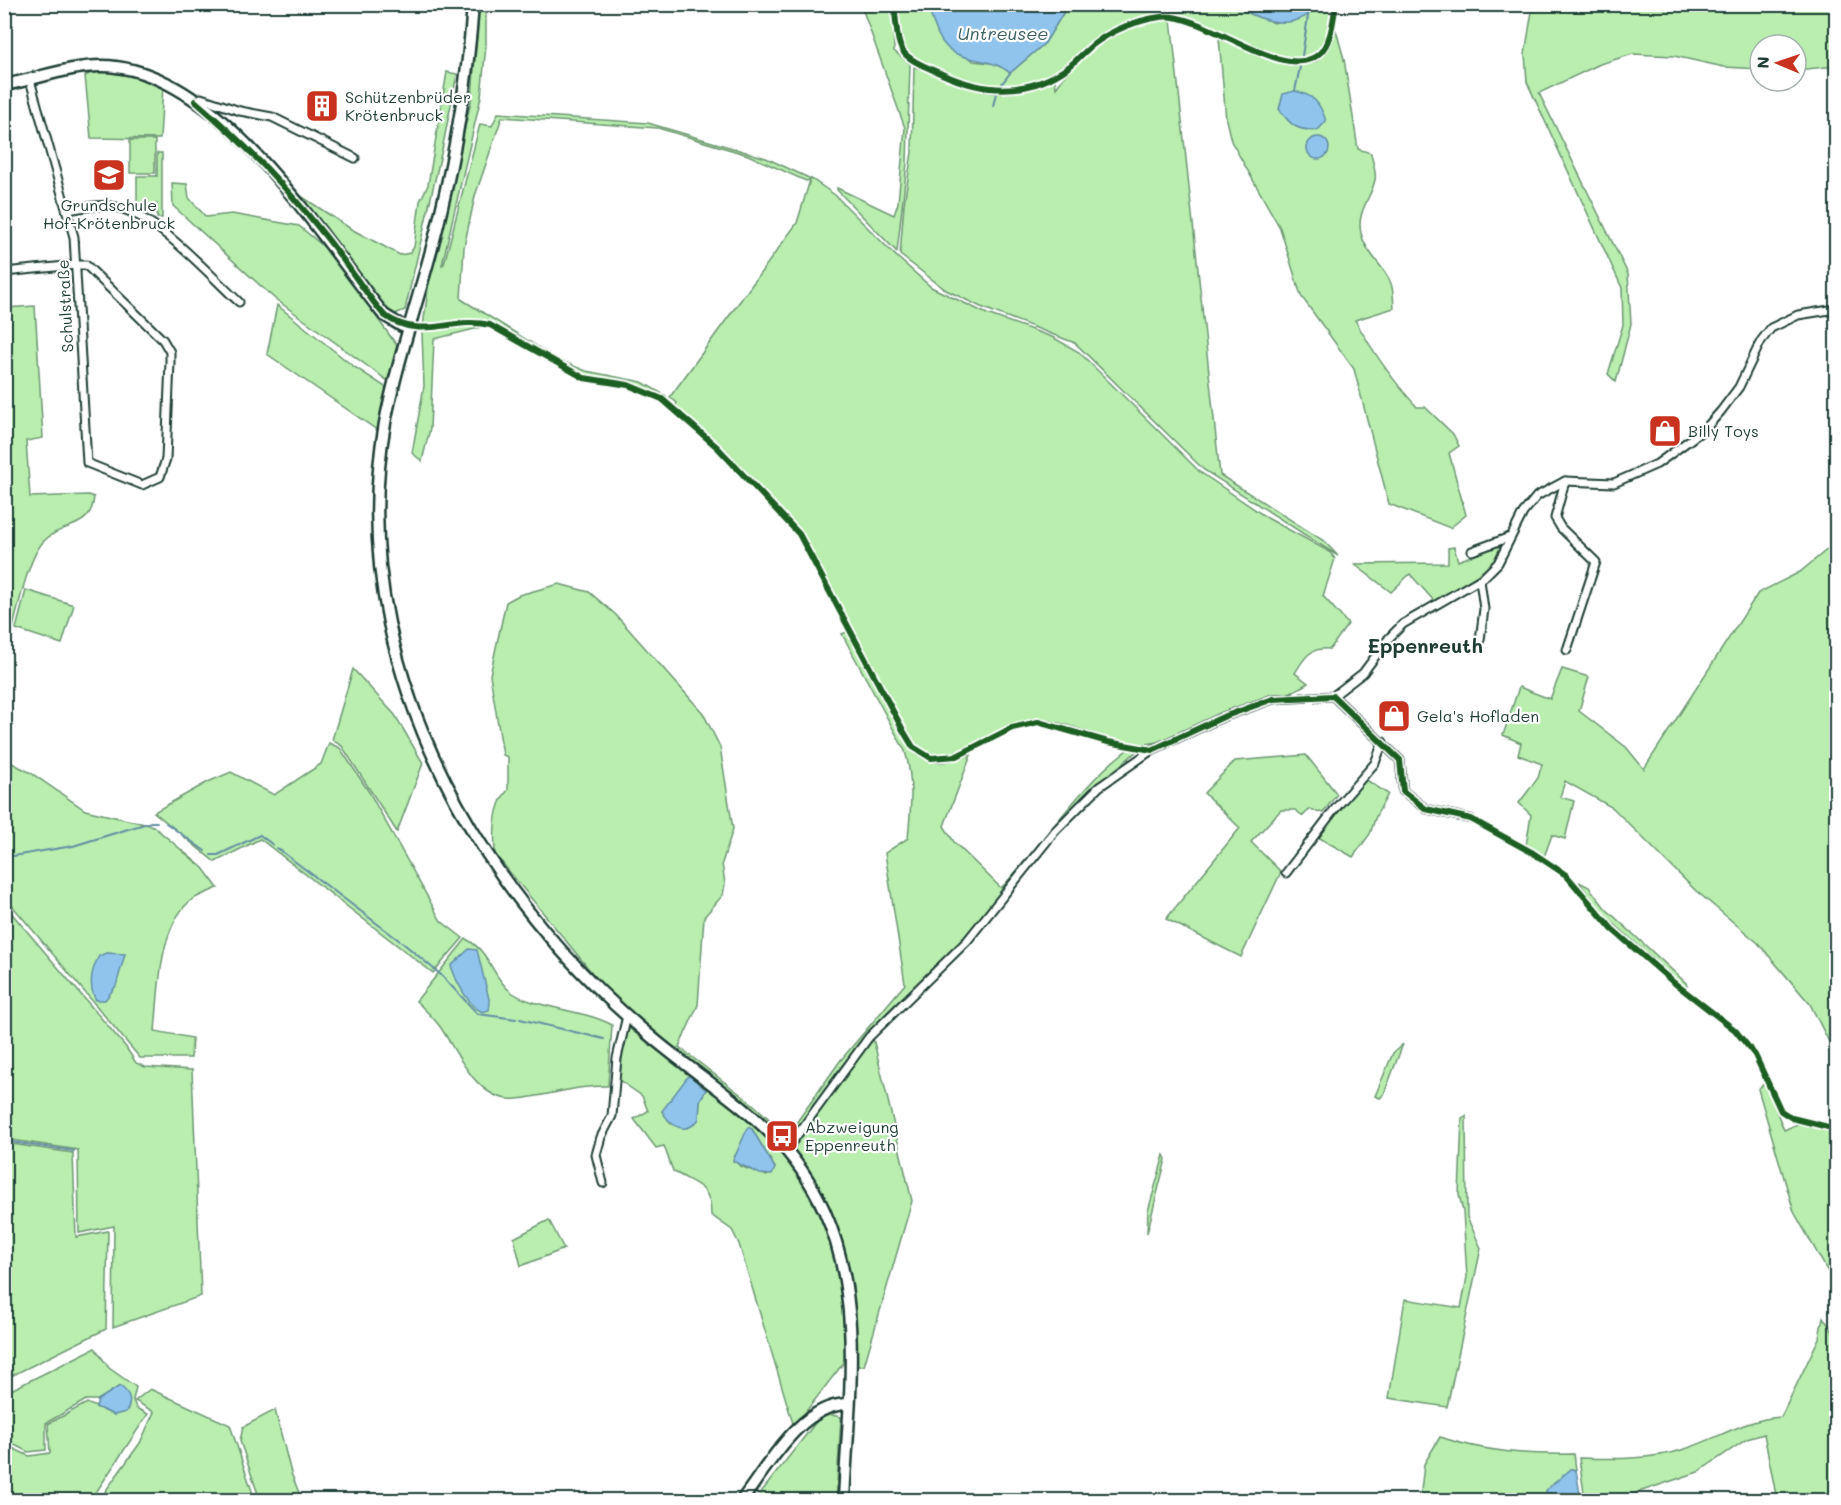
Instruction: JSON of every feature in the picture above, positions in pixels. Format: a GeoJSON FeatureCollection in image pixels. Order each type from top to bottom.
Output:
{"type":"FeatureCollection","features":[{"type":"Feature","properties":{"kind":"main road"},"geometry":{"type":"LineString","coordinates":[[473,4],[464,95],[439,221],[386,419],[377,500],[377,546],[396,651],[425,738],[466,822],[520,899],[564,955],[627,1016],[680,1060],[753,1114],[787,1149],[825,1213],[845,1276],[849,1304],[844,1500]]}},
{"type":"Feature","properties":{"kind":"main road"},"geometry":{"type":"LineString","coordinates":[[4,86],[85,67],[126,68],[166,82],[195,100],[234,134],[305,210],[384,315],[410,328]]}},
{"type":"Feature","properties":{"kind":"main road"},"geometry":{"type":"LineString","coordinates":[[742,1500],[809,1417],[833,1404],[848,1404]]}},
{"type":"Feature","properties":{"kind":"street","name":"Schulstraße"},"geometry":{"type":"LineString","coordinates":[[30,80],[74,237],[87,463],[142,485],[160,477],[166,459],[170,352],[155,330],[92,270],[86,265],[76,265]]}},
{"type":"Feature","properties":{"kind":"street"},"geometry":{"type":"LineString","coordinates":[[195,100],[201,98],[232,109],[272,117],[355,158]]}},
{"type":"Feature","properties":{"kind":"street"},"geometry":{"type":"LineString","coordinates":[[68,210],[107,206],[135,213],[156,226],[239,302]]}},
{"type":"Feature","properties":{"kind":"street"},"geometry":{"type":"LineString","coordinates":[[4,272],[76,265]]}},
{"type":"Feature","properties":{"kind":"street"},"geometry":{"type":"LineString","coordinates":[[787,1149],[869,1037],[972,935],[1055,831],[1099,787],[1152,750],[1222,717],[1273,699],[1333,696],[1363,673],[1389,638],[1403,624],[1480,580],[1498,563],[1522,513],[1537,496],[1565,481],[1614,483],[1658,464],[1706,428],[1721,411],[1739,387],[1761,341],[1771,328],[1798,315],[1836,309]]}},
{"type":"Feature","properties":{"kind":"street"},"geometry":{"type":"LineString","coordinates":[[1565,481],[1556,518],[1561,528],[1596,562],[1567,650]]}},
{"type":"Feature","properties":{"kind":"street"},"geometry":{"type":"LineString","coordinates":[[1472,551],[1510,537]]}},
{"type":"Feature","properties":{"kind":"street"},"geometry":{"type":"LineString","coordinates":[[1480,580],[1484,609],[1480,640]]}},
{"type":"Feature","properties":{"kind":"street"},"geometry":{"type":"LineString","coordinates":[[1333,696],[1401,760],[1404,792],[1426,809],[1471,819]]}},
{"type":"Feature","properties":{"kind":"street"},"geometry":{"type":"LineString","coordinates":[[1286,873],[1334,810],[1375,763],[1383,742]]}},
{"type":"Feature","properties":{"kind":"street"},"geometry":{"type":"LineString","coordinates":[[603,1183],[596,1155],[601,1137],[612,1116],[617,1058],[627,1016]]}},
{"type":"Feature","properties":{"kind":"green space"},"geometry":{"type":"Polygon","coordinates":[[[479,5],[486,5],[486,45],[481,97],[442,265],[480,124],[492,126],[498,113],[648,123],[766,158],[813,180],[835,195],[897,257],[931,287],[987,314],[1052,337],[1079,352],[1200,472],[1269,519],[1330,552],[1335,559],[1323,596],[1348,624],[1330,649],[1317,650],[1301,663],[1295,673],[1308,683],[1275,699],[1218,716],[1170,738],[1151,743],[1127,743],[1062,724],[1038,720],[1020,723],[1002,730],[969,749],[953,755],[937,755],[921,748],[905,731],[801,532],[719,446],[675,407],[677,403],[670,397],[797,223],[810,180],[806,181],[748,155],[658,128],[502,117],[475,196],[464,247],[461,299],[559,360],[586,371],[642,382],[666,396],[664,398],[643,389],[584,376],[557,363],[505,331],[477,320],[479,328],[434,339],[430,429],[422,461],[412,453],[424,386],[422,334],[429,282],[472,97],[479,5]]]}},
{"type":"Feature","properties":{"kind":"green space"},"geometry":{"type":"Polygon","coordinates":[[[861,5],[892,5],[894,51],[910,64],[907,163],[897,252],[837,190],[837,188],[894,215],[898,203],[905,128],[861,5]]]}},
{"type":"Feature","properties":{"kind":"green space"},"geometry":{"type":"Polygon","coordinates":[[[896,5],[929,5],[929,10],[973,61],[1000,64],[1010,73],[1045,43],[1068,5],[1234,5],[1274,23],[1316,8],[1316,5],[1331,5],[1328,38],[1315,54],[1296,58],[1272,54],[1194,20],[1162,15],[1139,19],[1106,34],[1088,46],[1071,63],[1036,81],[1007,87],[992,87],[960,79],[905,55],[901,45],[896,5]]]}},
{"type":"Feature","properties":{"kind":"green space"},"geometry":{"type":"Polygon","coordinates":[[[1533,5],[1836,5],[1836,66],[1808,69],[1808,33],[1748,33],[1748,68],[1724,67],[1674,56],[1633,54],[1600,64],[1539,93],[1628,274],[1631,324],[1616,382],[1608,374],[1623,325],[1622,288],[1527,82],[1525,54],[1533,5]]]}},
{"type":"Feature","properties":{"kind":"green space"},"geometry":{"type":"Polygon","coordinates":[[[1171,19],[1220,475],[1324,541],[1338,556],[1204,470],[1075,343],[981,307],[946,290],[900,255],[904,204],[912,152],[914,67],[964,86],[990,92],[1027,90],[1055,78],[1056,88],[1079,61],[1106,40],[1137,26],[1171,19]]]}},
{"type":"Feature","properties":{"kind":"green space"},"geometry":{"type":"Polygon","coordinates":[[[1336,30],[1344,59],[1358,149],[1371,153],[1375,174],[1373,187],[1361,219],[1361,233],[1366,246],[1390,281],[1394,308],[1355,320],[1399,387],[1417,407],[1425,407],[1453,434],[1459,446],[1449,453],[1466,515],[1450,528],[1389,504],[1354,369],[1301,296],[1280,228],[1231,141],[1226,120],[1219,38],[1270,59],[1298,65],[1310,64],[1320,59],[1336,30]]]}},
{"type":"Feature","properties":{"kind":"green space"},"geometry":{"type":"Polygon","coordinates":[[[93,72],[118,72],[163,86],[160,139],[91,138],[85,76],[93,72]]]}},
{"type":"Feature","properties":{"kind":"green space"},"geometry":{"type":"Polygon","coordinates":[[[447,72],[457,74],[443,145],[405,310],[392,315],[298,194],[351,229],[400,255],[410,253],[414,247],[420,201],[428,185],[447,72]]]}},
{"type":"Feature","properties":{"kind":"green space"},"geometry":{"type":"Polygon","coordinates":[[[130,140],[155,140],[155,173],[130,173],[130,140]]]}},
{"type":"Feature","properties":{"kind":"green space"},"geometry":{"type":"Polygon","coordinates":[[[157,153],[162,153],[162,218],[157,218],[157,204],[137,204],[137,176],[157,176],[157,153]]]}},
{"type":"Feature","properties":{"kind":"green space"},"geometry":{"type":"Polygon","coordinates":[[[172,183],[187,184],[189,198],[206,217],[232,214],[299,226],[329,251],[398,347],[388,381],[274,298],[173,206],[172,183]]]}},
{"type":"Feature","properties":{"kind":"green space"},"geometry":{"type":"Polygon","coordinates":[[[277,305],[353,366],[387,388],[377,430],[267,354],[277,305]]]}},
{"type":"Feature","properties":{"kind":"green space"},"geometry":{"type":"Polygon","coordinates":[[[35,306],[43,438],[26,441],[30,497],[89,495],[94,497],[92,508],[82,521],[51,535],[37,552],[25,580],[5,660],[5,308],[35,306]]]}},
{"type":"Feature","properties":{"kind":"green space"},"geometry":{"type":"Polygon","coordinates":[[[1836,542],[1836,1056],[1810,1004],[1758,943],[1695,890],[1613,808],[1565,781],[1560,797],[1574,801],[1565,839],[1552,835],[1544,857],[1526,846],[1531,815],[1519,803],[1538,778],[1542,764],[1518,755],[1521,743],[1503,735],[1519,687],[1550,699],[1562,669],[1589,677],[1579,711],[1626,747],[1644,769],[1758,593],[1800,572],[1836,542]]]}},
{"type":"Feature","properties":{"kind":"green space"},"geometry":{"type":"Polygon","coordinates":[[[1499,545],[1500,550],[1492,564],[1435,602],[1410,574],[1391,592],[1354,564],[1448,563],[1448,548],[1454,547],[1458,561],[1499,545]]]}},
{"type":"Feature","properties":{"kind":"green space"},"geometry":{"type":"Polygon","coordinates":[[[559,584],[589,592],[615,614],[703,713],[720,747],[733,829],[722,863],[725,884],[723,895],[704,917],[698,1005],[679,1047],[753,1104],[783,1132],[788,1133],[794,1126],[840,1061],[905,984],[885,853],[908,838],[910,773],[905,751],[842,634],[847,632],[910,748],[932,762],[946,762],[971,755],[944,826],[954,842],[1001,888],[1095,779],[1131,747],[1136,748],[1137,751],[1084,796],[978,925],[887,1012],[858,1044],[794,1132],[788,1136],[782,1135],[655,1032],[602,985],[495,854],[497,811],[508,790],[508,757],[503,755],[490,675],[506,602],[519,595],[559,584]]]}},
{"type":"Feature","properties":{"kind":"green space"},"geometry":{"type":"Polygon","coordinates":[[[26,590],[74,605],[62,644],[16,629],[26,590]]]}},
{"type":"Feature","properties":{"kind":"green space"},"geometry":{"type":"Polygon","coordinates":[[[353,669],[395,715],[423,763],[397,832],[342,746],[332,740],[353,669]]]}},
{"type":"Feature","properties":{"kind":"green space"},"geometry":{"type":"Polygon","coordinates":[[[329,743],[340,748],[369,792],[441,921],[463,938],[433,973],[260,839],[215,862],[154,812],[231,772],[274,795],[321,764],[329,743]]]}},
{"type":"Feature","properties":{"kind":"green space"},"geometry":{"type":"Polygon","coordinates":[[[1306,755],[1337,794],[1323,813],[1310,809],[1303,816],[1295,810],[1281,810],[1251,842],[1281,872],[1241,957],[1166,919],[1240,828],[1204,793],[1235,761],[1306,755]]]}},
{"type":"Feature","properties":{"kind":"green space"},"geometry":{"type":"Polygon","coordinates":[[[4,759],[31,773],[85,810],[153,826],[203,868],[218,888],[189,902],[179,914],[171,928],[159,980],[155,1031],[192,1038],[191,1058],[140,1058],[10,903],[5,904],[4,759]]]}},
{"type":"Feature","properties":{"kind":"green space"},"geometry":{"type":"Polygon","coordinates":[[[1365,779],[1388,794],[1376,816],[1370,834],[1353,857],[1318,837],[1365,779]]]}},
{"type":"Feature","properties":{"kind":"green space"},"geometry":{"type":"Polygon","coordinates":[[[1579,882],[1589,887],[1606,909],[1686,983],[1688,990],[1602,913],[1579,882]]]}},
{"type":"Feature","properties":{"kind":"green space"},"geometry":{"type":"Polygon","coordinates":[[[8,909],[125,1046],[136,1063],[145,1067],[192,1070],[201,1296],[113,1327],[114,1226],[79,1233],[78,1150],[5,1139],[4,910],[8,909]]]}},
{"type":"Feature","properties":{"kind":"green space"},"geometry":{"type":"Polygon","coordinates":[[[466,939],[481,950],[504,985],[519,997],[587,1015],[612,1025],[608,1086],[585,1087],[517,1099],[503,1098],[491,1093],[471,1075],[438,1024],[416,1001],[466,939]]]}},
{"type":"Feature","properties":{"kind":"green space"},"geometry":{"type":"Polygon","coordinates":[[[630,1029],[757,1126],[798,1174],[827,1231],[840,1279],[846,1323],[845,1361],[794,1427],[739,1244],[732,1230],[711,1215],[705,1191],[673,1171],[664,1146],[656,1148],[634,1119],[648,1111],[642,1096],[619,1080],[626,1030],[630,1029]],[[706,1090],[662,1111],[671,1124],[699,1119],[700,1100],[706,1090]],[[752,1129],[733,1159],[740,1166],[767,1176],[775,1168],[752,1129]]]}},
{"type":"Feature","properties":{"kind":"green space"},"geometry":{"type":"Polygon","coordinates":[[[873,1038],[912,1201],[864,1366],[853,1366],[853,1299],[842,1249],[793,1153],[794,1146],[873,1038]]]}},
{"type":"Feature","properties":{"kind":"green space"},"geometry":{"type":"Polygon","coordinates":[[[1403,1044],[1384,1094],[1380,1098],[1375,1096],[1393,1053],[1403,1044]]]}},
{"type":"Feature","properties":{"kind":"green space"},"geometry":{"type":"Polygon","coordinates":[[[1765,1083],[1784,1130],[1802,1122],[1836,1134],[1836,1303],[1834,1302],[1832,1279],[1794,1212],[1758,1089],[1765,1083]]]}},
{"type":"Feature","properties":{"kind":"green space"},"geometry":{"type":"Polygon","coordinates":[[[1466,1116],[1467,1217],[1481,1248],[1447,1407],[1389,1398],[1405,1299],[1461,1308],[1467,1277],[1463,1211],[1459,1195],[1462,1118],[1466,1116]]]}},
{"type":"Feature","properties":{"kind":"green space"},"geometry":{"type":"Polygon","coordinates":[[[5,1143],[73,1153],[76,1237],[108,1231],[106,1329],[5,1379],[5,1143]]]}},
{"type":"Feature","properties":{"kind":"green space"},"geometry":{"type":"Polygon","coordinates":[[[1164,1155],[1166,1159],[1147,1233],[1148,1211],[1164,1155]]]}},
{"type":"Feature","properties":{"kind":"green space"},"geometry":{"type":"Polygon","coordinates":[[[549,1220],[564,1249],[521,1266],[514,1238],[549,1220]]]}},
{"type":"Feature","properties":{"kind":"green space"},"geometry":{"type":"Polygon","coordinates":[[[1823,1317],[1836,1336],[1836,1500],[1777,1500],[1764,1434],[1747,1439],[1698,1472],[1615,1500],[1585,1500],[1579,1458],[1632,1458],[1672,1453],[1756,1421],[1781,1417],[1819,1338],[1823,1317]]]}},
{"type":"Feature","properties":{"kind":"green space"},"geometry":{"type":"Polygon","coordinates":[[[95,1348],[109,1368],[136,1387],[133,1400],[136,1408],[148,1414],[91,1500],[5,1500],[4,1444],[29,1456],[50,1453],[48,1424],[87,1403],[114,1415],[120,1386],[98,1400],[86,1400],[46,1423],[46,1450],[28,1452],[5,1440],[5,1393],[95,1348]]]}},
{"type":"Feature","properties":{"kind":"green space"},"geometry":{"type":"Polygon","coordinates":[[[150,1389],[230,1425],[255,1500],[99,1500],[140,1443],[154,1412],[135,1401],[150,1389]]]}},
{"type":"Feature","properties":{"kind":"green space"},"geometry":{"type":"Polygon","coordinates":[[[275,1410],[291,1473],[302,1500],[260,1500],[240,1441],[243,1427],[275,1410]]]}},
{"type":"Feature","properties":{"kind":"green space"},"geometry":{"type":"Polygon","coordinates":[[[823,1413],[841,1417],[836,1500],[755,1500],[823,1413]]]}},
{"type":"Feature","properties":{"kind":"green space"},"geometry":{"type":"Polygon","coordinates":[[[1440,1437],[1506,1452],[1574,1454],[1576,1470],[1571,1469],[1548,1500],[1420,1500],[1424,1464],[1440,1437]]]}},
{"type":"Feature","properties":{"kind":"water","name":"Untreusee"},"geometry":{"type":"Polygon","coordinates":[[[929,4],[1068,5],[1045,43],[1010,73],[1000,66],[958,55],[949,49],[941,40],[935,27],[929,4]]]}},
{"type":"Feature","properties":{"kind":"water"},"geometry":{"type":"Polygon","coordinates":[[[1316,4],[1316,8],[1307,16],[1286,22],[1265,20],[1234,5],[1316,4]]]}},
{"type":"Feature","properties":{"kind":"water"},"geometry":{"type":"Polygon","coordinates":[[[1295,91],[1312,98],[1321,109],[1326,121],[1318,130],[1305,130],[1295,126],[1279,109],[1283,94],[1295,91]]]}},
{"type":"Feature","properties":{"kind":"water"},"geometry":{"type":"Polygon","coordinates":[[[1318,137],[1326,140],[1329,148],[1326,156],[1318,159],[1310,156],[1307,148],[1310,140],[1318,137]]]}},
{"type":"Feature","properties":{"kind":"water"},"geometry":{"type":"Polygon","coordinates":[[[469,949],[477,950],[490,1003],[489,1010],[482,1012],[467,998],[451,966],[469,949]]]}},
{"type":"Feature","properties":{"kind":"water"},"geometry":{"type":"Polygon","coordinates":[[[106,953],[125,954],[116,986],[105,1000],[96,1000],[91,984],[92,973],[99,956],[106,953]]]}},
{"type":"Feature","properties":{"kind":"water"},"geometry":{"type":"Polygon","coordinates":[[[689,1075],[706,1090],[700,1100],[699,1119],[684,1128],[674,1125],[662,1111],[689,1075]]]}},
{"type":"Feature","properties":{"kind":"water"},"geometry":{"type":"Polygon","coordinates":[[[748,1127],[752,1129],[775,1168],[772,1175],[760,1174],[733,1161],[748,1127]]]}},
{"type":"Feature","properties":{"kind":"water"},"geometry":{"type":"Polygon","coordinates":[[[120,1386],[129,1398],[126,1412],[114,1415],[96,1407],[98,1400],[120,1386]]]}},
{"type":"Feature","properties":{"kind":"water"},"geometry":{"type":"Polygon","coordinates":[[[1571,1469],[1576,1470],[1581,1500],[1548,1500],[1546,1490],[1571,1469]]]}},
{"type":"Feature","properties":{"kind":"waterway"},"geometry":{"type":"LineString","coordinates":[[1302,56],[1308,16]]}},
{"type":"Feature","properties":{"kind":"waterway"},"geometry":{"type":"LineString","coordinates":[[1295,91],[1300,67]]}},
{"type":"Feature","properties":{"kind":"waterway"},"geometry":{"type":"LineString","coordinates":[[998,89],[1010,73]]}},
{"type":"Feature","properties":{"kind":"waterway"},"geometry":{"type":"LineString","coordinates":[[993,106],[996,93]]}},
{"type":"Feature","properties":{"kind":"waterway"},"geometry":{"type":"LineString","coordinates":[[13,856],[73,846],[157,822]]}},
{"type":"Feature","properties":{"kind":"waterway"},"geometry":{"type":"LineString","coordinates":[[166,823],[205,851]]}},
{"type":"Feature","properties":{"kind":"waterway"},"geometry":{"type":"LineString","coordinates":[[211,855],[218,855],[260,835],[273,845]]}},
{"type":"Feature","properties":{"kind":"waterway"},"geometry":{"type":"LineString","coordinates":[[277,848],[404,944],[440,974],[478,1014],[516,1019]]}},
{"type":"Feature","properties":{"kind":"waterway"},"geometry":{"type":"LineString","coordinates":[[520,1019],[604,1039]]}},
{"type":"Feature","properties":{"kind":"waterway"},"geometry":{"type":"LineString","coordinates":[[4,1141],[74,1151]]}},
{"type":"Feature","properties":{"kind":"waterway"},"geometry":{"type":"LineString","coordinates":[[4,1265],[10,1283]]}},
{"type":"Feature","properties":{"kind":"cycle path"},"geometry":{"type":"LineString","coordinates":[[894,4],[899,43],[907,56],[958,81],[1008,89],[1039,83],[1055,76],[1109,34],[1134,23],[1160,17],[1178,18],[1199,25],[1267,55],[1288,61],[1306,61],[1321,52],[1328,42],[1336,4]]}},
{"type":"Feature","properties":{"kind":"cycle path"},"geometry":{"type":"LineString","coordinates":[[195,101],[247,149],[296,200],[384,315],[411,327],[437,327],[462,323],[490,325],[584,378],[628,385],[662,399],[717,447],[799,534],[913,747],[931,758],[957,756],[1012,728],[1038,722],[1108,742],[1152,750],[1223,717],[1273,699],[1333,696],[1400,760],[1403,791],[1426,809],[1471,819],[1533,853],[1566,875],[1612,929],[1673,982],[1735,1030],[1755,1055],[1781,1111],[1792,1118],[1836,1129]]}},
{"type":"Feature","properties":{"kind":"place","name":"Schützenbrüder Krötenbruck"},"geometry":{"type":"Point","coordinates":[322,106]}},
{"type":"Feature","properties":{"kind":"place","name":"Grundschule Hof-Krötenbruck"},"geometry":{"type":"Point","coordinates":[109,175]}},
{"type":"Feature","properties":{"kind":"place","name":"Billy Toys"},"geometry":{"type":"Point","coordinates":[1665,431]}},
{"type":"Feature","properties":{"kind":"place","name":"Gela's Hofladen"},"geometry":{"type":"Point","coordinates":[1394,716]}},
{"type":"Feature","properties":{"kind":"place","name":"Abzweigung Eppenreuth"},"geometry":{"type":"Point","coordinates":[782,1136]}},
{"type":"Feature","properties":{"kind":"district","name":"Eppenreuth"},"geometry":{"type":"Point","coordinates":[1425,646]}}]}
